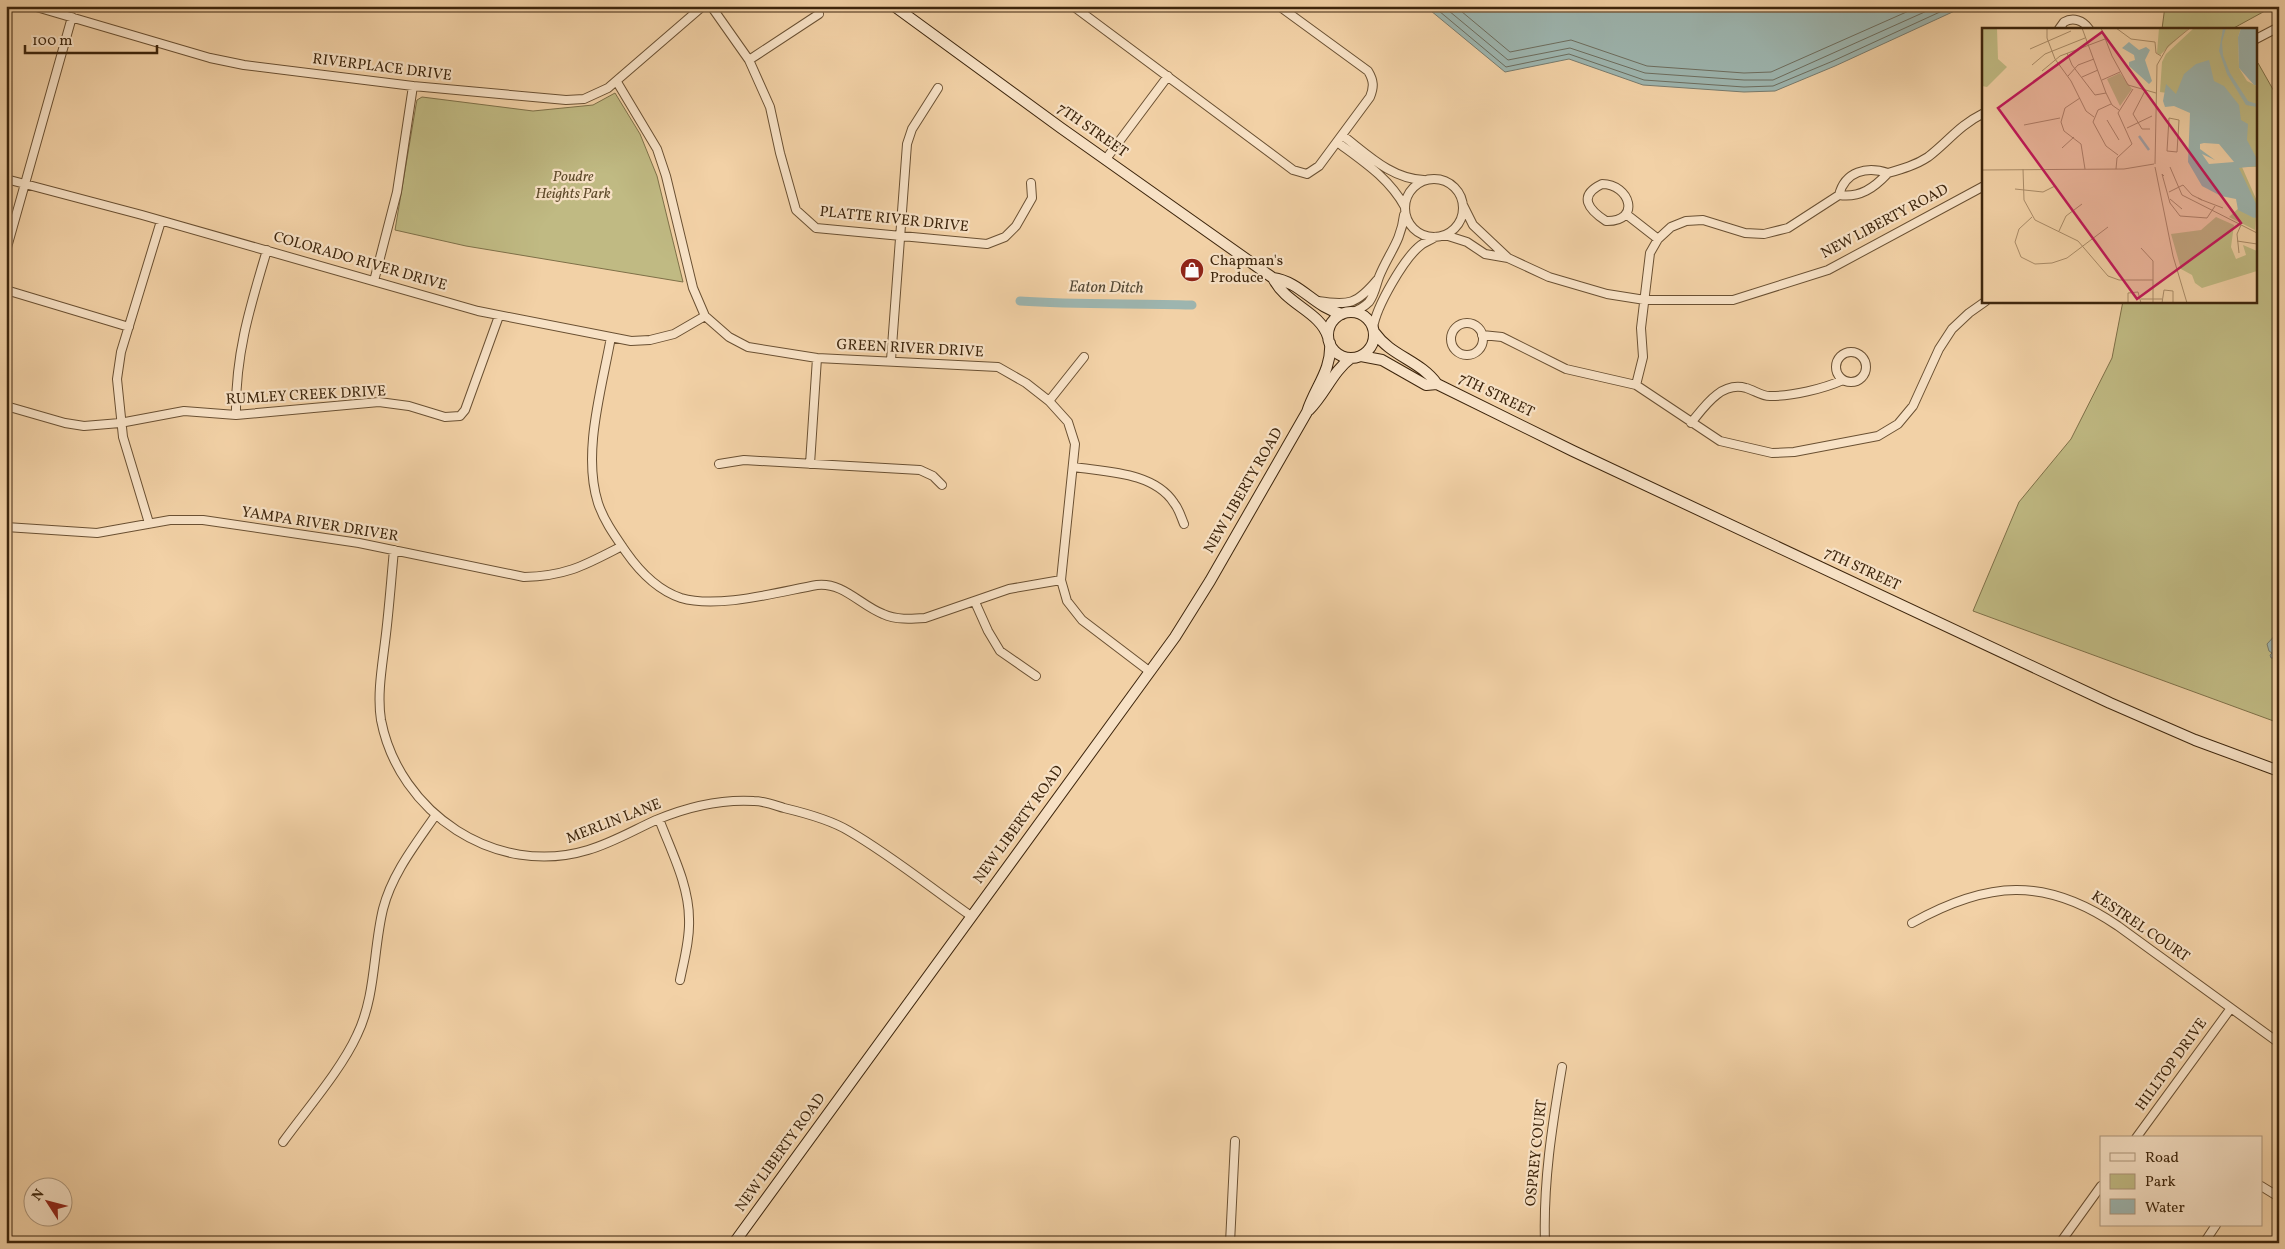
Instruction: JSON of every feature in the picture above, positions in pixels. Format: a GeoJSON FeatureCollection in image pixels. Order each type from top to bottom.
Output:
{"type":"FeatureCollection","features":[{"type":"Feature","properties":{"kind":"street","name":"RIVERPLACE DRIVE"},"geometry":{"type":"LineString","coordinates":[[33,6],[210,58],[244,64],[413,86],[566,100],[584,99],[617,82],[703,6]]}},
{"type":"Feature","properties":{"kind":"street","name":"PLATTE RIVER DRIVE"},"geometry":{"type":"LineString","coordinates":[[711,6],[749,60],[770,107],[780,153],[796,210],[816,228],[987,244],[1004,237],[1016,226],[1032,198],[1032,184]]}},
{"type":"Feature","properties":{"kind":"street","name":"7TH STREET"},"geometry":{"type":"LineString","coordinates":[[894,6],[1273,278],[1287,280],[1329,311],[1342,314]]}},
{"type":"Feature","properties":{"kind":"street"},"geometry":{"type":"LineString","coordinates":[[1073,6],[1300,173],[1314,171],[1370,97],[1374,88],[1372,78],[1368,71],[1279,6]]}},
{"type":"Feature","properties":{"kind":"street"},"geometry":{"type":"LineString","coordinates":[[749,60],[818,14]]}},
{"type":"Feature","properties":{"kind":"street"},"geometry":{"type":"LineString","coordinates":[[6,251],[72,17]]}},
{"type":"Feature","properties":{"kind":"street"},"geometry":{"type":"LineString","coordinates":[[2060,28],[2064,22],[2075,19],[2081,21],[2088,28]]}},
{"type":"Feature","properties":{"kind":"street"},"geometry":{"type":"LineString","coordinates":[[2258,38],[2279,27]]}},
{"type":"Feature","properties":{"kind":"street"},"geometry":{"type":"LineString","coordinates":[[1106,159],[1168,76]]}},
{"type":"Feature","properties":{"kind":"street","name":"GREEN RIVER DRIVE"},"geometry":{"type":"LineString","coordinates":[[617,82],[657,149],[666,176],[693,288],[705,316],[729,337],[748,346],[818,358],[891,360],[998,367],[1026,383],[1049,401],[1068,422],[1075,444],[1061,580],[1067,600],[1082,620],[1149,671]]}},
{"type":"Feature","properties":{"kind":"street"},"geometry":{"type":"LineString","coordinates":[[374,281],[396,192],[413,86]]}},
{"type":"Feature","properties":{"kind":"street"},"geometry":{"type":"LineString","coordinates":[[891,360],[907,144],[912,129],[938,88]]}},
{"type":"Feature","properties":{"kind":"street"},"geometry":{"type":"LineString","coordinates":[[1636,385],[1643,357],[1641,328],[1650,254],[1658,240],[1671,227],[1686,221],[1703,220],[1745,233],[1764,234],[1788,228],[1839,194],[1842,184],[1856,173],[1874,168],[1888,173],[1908,168],[1928,156],[1966,122],[1982,114]]}},
{"type":"Feature","properties":{"kind":"street"},"geometry":{"type":"LineString","coordinates":[[1340,139],[1398,175],[1415,180],[1440,179],[1453,186],[1461,197],[1463,204],[1459,223],[1444,235],[1435,237],[1421,245],[1404,264],[1379,307],[1373,344],[1361,356],[1350,358],[1340,355],[1329,340],[1330,326],[1342,314],[1361,309],[1369,301],[1376,289],[1379,276]]}},
{"type":"Feature","properties":{"kind":"street"},"geometry":{"type":"LineString","coordinates":[[1340,139],[1391,185],[1405,209],[1412,227],[1418,233],[1435,237]]}},
{"type":"Feature","properties":{"kind":"street"},"geometry":{"type":"LineString","coordinates":[[1839,194],[1850,196],[1864,192],[1878,184],[1888,173]]}},
{"type":"Feature","properties":{"kind":"street","name":"COLORADO RIVER DRIVE"},"geometry":{"type":"LineString","coordinates":[[6,180],[267,250],[499,316],[631,341],[650,340],[674,334],[705,316]]}},
{"type":"Feature","properties":{"kind":"street"},"geometry":{"type":"LineString","coordinates":[[1313,300],[1345,304],[1354,302],[1367,292],[1398,244],[1403,230],[1406,200],[1413,187],[1426,180]]}},
{"type":"Feature","properties":{"kind":"street"},"geometry":{"type":"LineString","coordinates":[[1602,184],[1610,184],[1623,192],[1628,199],[1629,205],[1626,214],[1620,220],[1606,221],[1590,208],[1589,194],[1602,184]]}},
{"type":"Feature","properties":{"kind":"street","name":"NEW LIBERTY ROAD"},"geometry":{"type":"LineString","coordinates":[[1444,235],[1467,242],[1485,254],[1508,258],[1537,272],[1607,294],[1645,300],[1733,300],[1828,270],[1982,187]]}},
{"type":"Feature","properties":{"kind":"street","name":"NEW LIBERTY ROAD"},"geometry":{"type":"LineString","coordinates":[[1463,204],[1473,225],[1508,258]]}},
{"type":"Feature","properties":{"kind":"street"},"geometry":{"type":"LineString","coordinates":[[1626,214],[1658,240]]}},
{"type":"Feature","properties":{"kind":"street"},"geometry":{"type":"LineString","coordinates":[[149,523],[120,424],[117,380],[121,352],[161,221]]}},
{"type":"Feature","properties":{"kind":"street"},"geometry":{"type":"LineString","coordinates":[[236,416],[236,388],[240,349],[267,250]]}},
{"type":"Feature","properties":{"kind":"street","name":"7TH STREET"},"geometry":{"type":"LineString","coordinates":[[1273,278],[1279,290],[1322,323],[1329,340]]}},
{"type":"Feature","properties":{"kind":"street"},"geometry":{"type":"LineString","coordinates":[[6,290],[129,327]]}},
{"type":"Feature","properties":{"kind":"street"},"geometry":{"type":"LineString","coordinates":[[1482,336],[1502,337],[1566,369],[1636,385],[1654,395],[1691,424],[1720,441],[1772,453],[1794,452],[1878,436],[1898,424],[1913,406],[1939,349],[1952,329],[1985,302]]}},
{"type":"Feature","properties":{"kind":"street"},"geometry":{"type":"LineString","coordinates":[[1352,312],[1368,318],[1374,331]]}},
{"type":"Feature","properties":{"kind":"street","name":"RUMLEY CREEK DRIVE"},"geometry":{"type":"LineString","coordinates":[[6,406],[65,423],[84,426],[120,424],[132,419],[184,411],[236,416],[379,402],[409,406],[445,417],[460,416],[471,396],[499,316]]}},
{"type":"Feature","properties":{"kind":"street"},"geometry":{"type":"LineString","coordinates":[[1466,323],[1477,326],[1482,336],[1480,347],[1472,354],[1458,351],[1452,342],[1452,333],[1455,328],[1466,323]]}},
{"type":"Feature","properties":{"kind":"street","name":"7TH STREET"},"geometry":{"type":"LineString","coordinates":[[1374,331],[1384,346],[1432,376],[1438,384],[1573,451],[2110,703],[2195,740],[2279,771]]}},
{"type":"Feature","properties":{"kind":"street"},"geometry":{"type":"LineString","coordinates":[[611,337],[590,453],[592,475],[598,502],[609,528],[640,572],[657,585],[681,598],[718,602],[824,584],[840,588],[883,615],[912,619],[925,618],[1009,589],[1061,580]]}},
{"type":"Feature","properties":{"kind":"street","name":"NEW LIBERTY ROAD"},"geometry":{"type":"LineString","coordinates":[[734,1243],[1193,609],[1307,412],[1313,393],[1329,365],[1329,340]]}},
{"type":"Feature","properties":{"kind":"street"},"geometry":{"type":"LineString","coordinates":[[1691,424],[1710,399],[1727,388],[1743,387],[1770,397],[1828,387],[1843,380],[1853,382],[1862,378],[1866,365],[1860,356],[1852,352],[1838,359],[1836,369],[1843,380]]}},
{"type":"Feature","properties":{"kind":"street","name":"7TH STREET"},"geometry":{"type":"LineString","coordinates":[[1361,356],[1382,360],[1426,385],[1438,384]]}},
{"type":"Feature","properties":{"kind":"street"},"geometry":{"type":"LineString","coordinates":[[1049,401],[1084,357]]}},
{"type":"Feature","properties":{"kind":"street"},"geometry":{"type":"LineString","coordinates":[[810,464],[818,358]]}},
{"type":"Feature","properties":{"kind":"street","name":"NEW LIBERTY ROAD"},"geometry":{"type":"LineString","coordinates":[[1307,412],[1321,398],[1338,370],[1350,358]]}},
{"type":"Feature","properties":{"kind":"street"},"geometry":{"type":"LineString","coordinates":[[719,464],[744,460],[920,470],[933,476],[942,485]]}},
{"type":"Feature","properties":{"kind":"street"},"geometry":{"type":"LineString","coordinates":[[1074,467],[1128,476],[1156,484],[1174,502],[1184,524]]}},
{"type":"Feature","properties":{"kind":"street","name":"YAMPA RIVER DRIVER"},"geometry":{"type":"LineString","coordinates":[[6,526],[97,533],[170,520],[203,520],[359,543],[524,577],[550,576],[583,567],[622,546]]}},
{"type":"Feature","properties":{"kind":"street","name":"MERLIN LANE"},"geometry":{"type":"LineString","coordinates":[[394,550],[380,683],[381,719],[391,754],[403,777],[435,816],[464,836],[483,845],[514,854],[538,857],[567,855],[588,850],[659,819],[702,804],[755,800],[799,811],[848,830],[971,916]]}},
{"type":"Feature","properties":{"kind":"street"},"geometry":{"type":"LineString","coordinates":[[975,602],[988,631],[1000,651],[1036,676]]}},
{"type":"Feature","properties":{"kind":"street"},"geometry":{"type":"LineString","coordinates":[[283,1142],[345,1056],[357,1035],[369,998],[380,923],[388,896],[407,857],[435,816]]}},
{"type":"Feature","properties":{"kind":"street"},"geometry":{"type":"LineString","coordinates":[[659,819],[682,880],[688,902],[688,932],[680,980]]}},
{"type":"Feature","properties":{"kind":"street","name":"KESTREL COURT"},"geometry":{"type":"LineString","coordinates":[[1912,923],[1950,904],[1993,892],[2032,890],[2065,897],[2097,912],[2279,1044]]}},
{"type":"Feature","properties":{"kind":"street","name":"HILLTOP DRIVE"},"geometry":{"type":"LineString","coordinates":[[2137,1136],[2231,1008]]}},
{"type":"Feature","properties":{"kind":"street","name":"OSPREY COURT"},"geometry":{"type":"LineString","coordinates":[[1545,1243],[1545,1192],[1549,1146],[1562,1067]]}},
{"type":"Feature","properties":{"kind":"street"},"geometry":{"type":"LineString","coordinates":[[1230,1243],[1234,1141]]}},
{"type":"Feature","properties":{"kind":"street"},"geometry":{"type":"LineString","coordinates":[[2060,1243],[2100,1187]]}},
{"type":"Feature","properties":{"kind":"street"},"geometry":{"type":"LineString","coordinates":[[2262,1187],[2279,1197]]}},
{"type":"Feature","properties":{"kind":"street"},"geometry":{"type":"LineString","coordinates":[[2204,1243],[2215,1226]]}},
{"type":"Feature","properties":{"kind":"green space"},"geometry":{"type":"Polygon","coordinates":[[[2165,6],[2274,6],[2234,28],[2162,28],[2165,6]]]}},
{"type":"Feature","properties":{"kind":"green space"},"geometry":{"type":"Polygon","coordinates":[[[2258,63],[2279,100],[2279,723],[1973,611],[2019,502],[2071,439],[2112,358],[2123,302],[2258,302],[2258,63]]]}},
{"type":"Feature","properties":{"kind":"green space","name":"Poudre Heights Park"},"geometry":{"type":"Polygon","coordinates":[[[615,93],[640,134],[657,176],[683,282],[466,246],[395,230],[417,100],[422,97],[533,111],[593,105],[615,93]]]}},
{"type":"Feature","properties":{"kind":"water"},"geometry":{"type":"Polygon","coordinates":[[[1425,6],[1961,6],[1959,9],[1835,66],[1775,91],[1744,92],[1643,85],[1569,59],[1505,72],[1425,6]]]}},
{"type":"Feature","properties":{"kind":"water"},"geometry":{"type":"Polygon","coordinates":[[[2279,631],[2279,647],[2276,648],[2279,658],[2271,658],[2270,655],[2272,653],[2269,651],[2267,644],[2279,631]]]}},
{"type":"Feature","properties":{"kind":"waterway","name":"Eaton Ditch"},"geometry":{"type":"LineString","coordinates":[[1020,301],[1192,305]]}},
{"type":"Feature","properties":{"kind":"place","name":"Chapman's Produce"},"geometry":{"type":"Point","coordinates":[1192,270]}}]}
